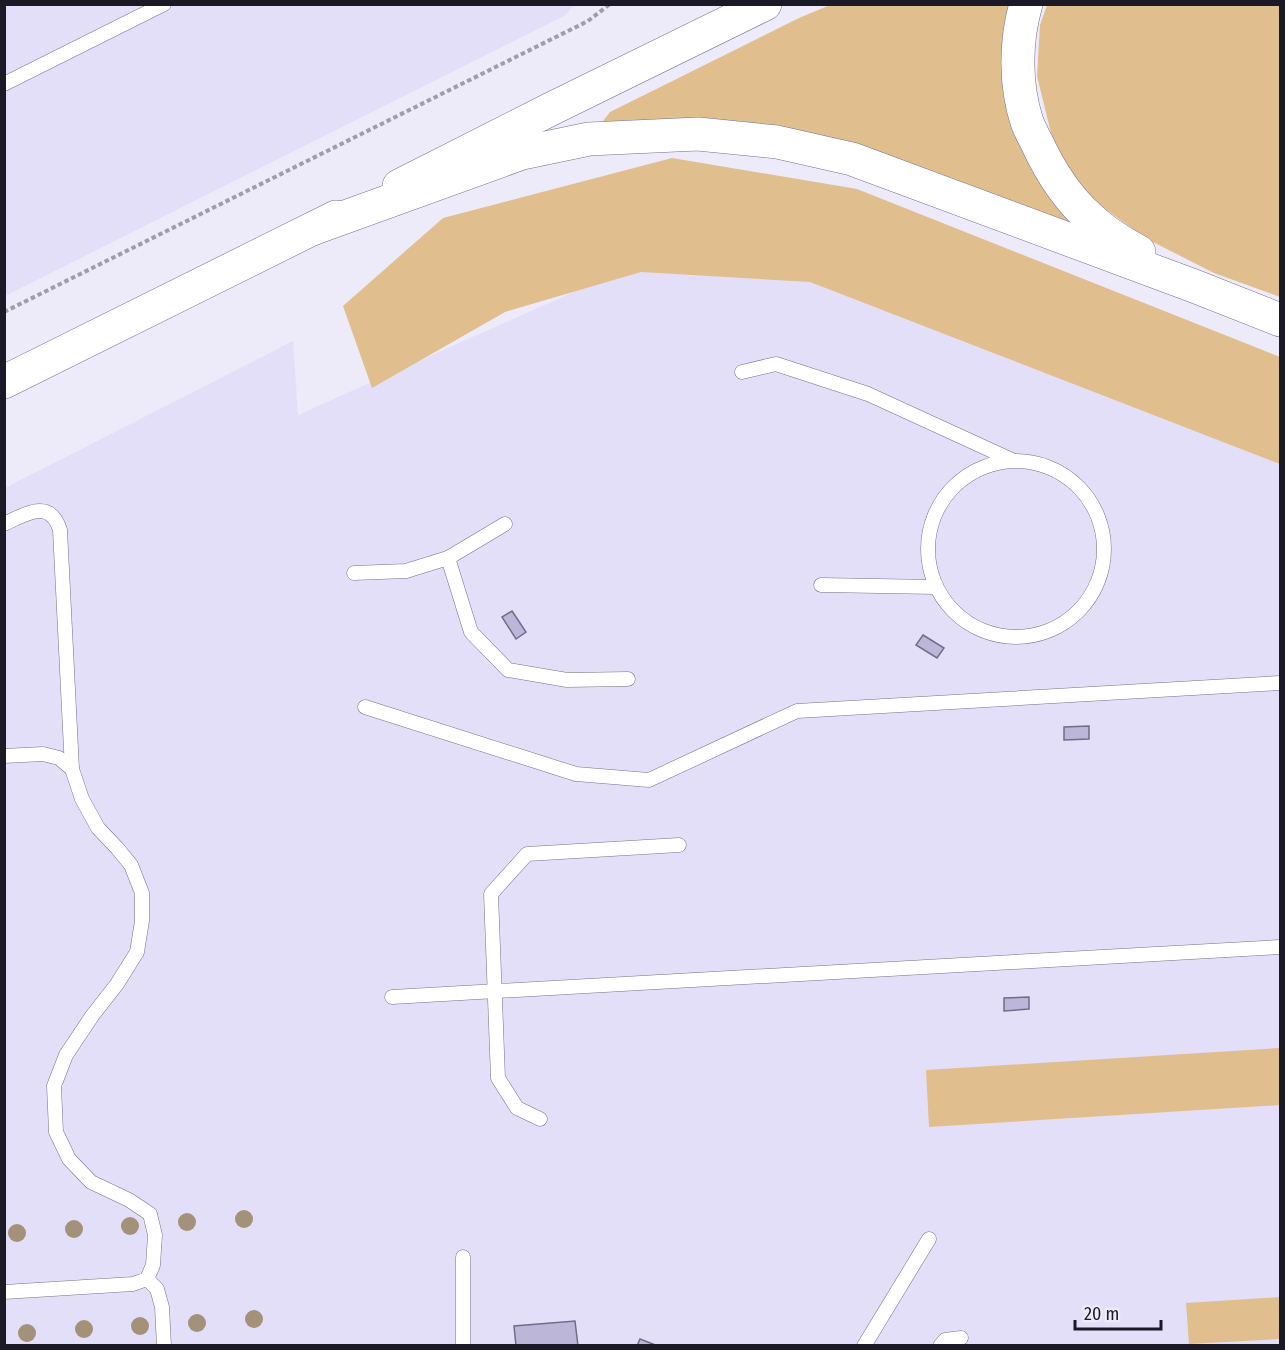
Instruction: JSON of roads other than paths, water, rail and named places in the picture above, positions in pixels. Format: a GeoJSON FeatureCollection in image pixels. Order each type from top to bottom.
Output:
{"type":"FeatureCollection","features":[{"type":"Feature","properties":{"kind":"main road"},"geometry":{"type":"LineString","coordinates":[[4,382],[765,4]]}},
{"type":"Feature","properties":{"kind":"main road"},"geometry":{"type":"LineString","coordinates":[[1026,4],[1018,46],[1019,86],[1028,123],[1045,160],[1063,188],[1090,218],[1130,247],[1194,286]]}},
{"type":"Feature","properties":{"kind":"main road"},"geometry":{"type":"LineString","coordinates":[[312,230],[522,153],[589,139],[698,134],[777,142],[852,159],[1281,320]]}},
{"type":"Feature","properties":{"kind":"lane"},"geometry":{"type":"LineString","coordinates":[[4,84],[164,4]]}},
{"type":"Feature","properties":{"kind":"lane"},"geometry":{"type":"LineString","coordinates":[[742,372],[776,364],[787,367],[868,394],[1012,460],[1041,464],[1068,477],[1089,498],[1101,524],[1105,553],[1099,581],[1083,607],[1061,625],[1033,636],[1004,637],[976,628],[952,610],[935,587],[928,559],[929,530],[940,503],[959,481],[984,466],[1012,460]]}},
{"type":"Feature","properties":{"kind":"lane"},"geometry":{"type":"LineString","coordinates":[[4,524],[35,510],[46,512],[56,519],[60,530],[72,769],[82,799],[98,828],[131,865],[141,893],[142,921],[137,952],[66,1055],[54,1086],[56,1132],[69,1159],[91,1182],[129,1200],[150,1214],[155,1235],[153,1265],[147,1279],[133,1284],[4,1292]]}},
{"type":"Feature","properties":{"kind":"lane"},"geometry":{"type":"LineString","coordinates":[[354,573],[406,571],[448,558],[505,524]]}},
{"type":"Feature","properties":{"kind":"lane"},"geometry":{"type":"LineString","coordinates":[[448,558],[471,632],[508,670],[567,680],[628,679]]}},
{"type":"Feature","properties":{"kind":"lane"},"geometry":{"type":"LineString","coordinates":[[821,585],[935,587]]}},
{"type":"Feature","properties":{"kind":"lane"},"geometry":{"type":"LineString","coordinates":[[365,707],[576,774],[649,780],[797,711],[1281,683]]}},
{"type":"Feature","properties":{"kind":"lane"},"geometry":{"type":"LineString","coordinates":[[4,756],[43,754],[59,758],[72,769]]}},
{"type":"Feature","properties":{"kind":"lane"},"geometry":{"type":"LineString","coordinates":[[540,1119],[517,1108],[498,1078],[491,894],[527,854],[679,845]]}},
{"type":"Feature","properties":{"kind":"lane"},"geometry":{"type":"LineString","coordinates":[[392,997],[1281,946]]}},
{"type":"Feature","properties":{"kind":"lane"},"geometry":{"type":"LineString","coordinates":[[864,1346],[929,1239]]}},
{"type":"Feature","properties":{"kind":"lane"},"geometry":{"type":"LineString","coordinates":[[463,1257],[463,1346]]}},
{"type":"Feature","properties":{"kind":"lane"},"geometry":{"type":"LineString","coordinates":[[147,1279],[157,1289],[162,1307],[164,1346]]}},
{"type":"Feature","properties":{"kind":"lane"},"geometry":{"type":"LineString","coordinates":[[940,1346],[945,1340],[961,1338]]}}]}
